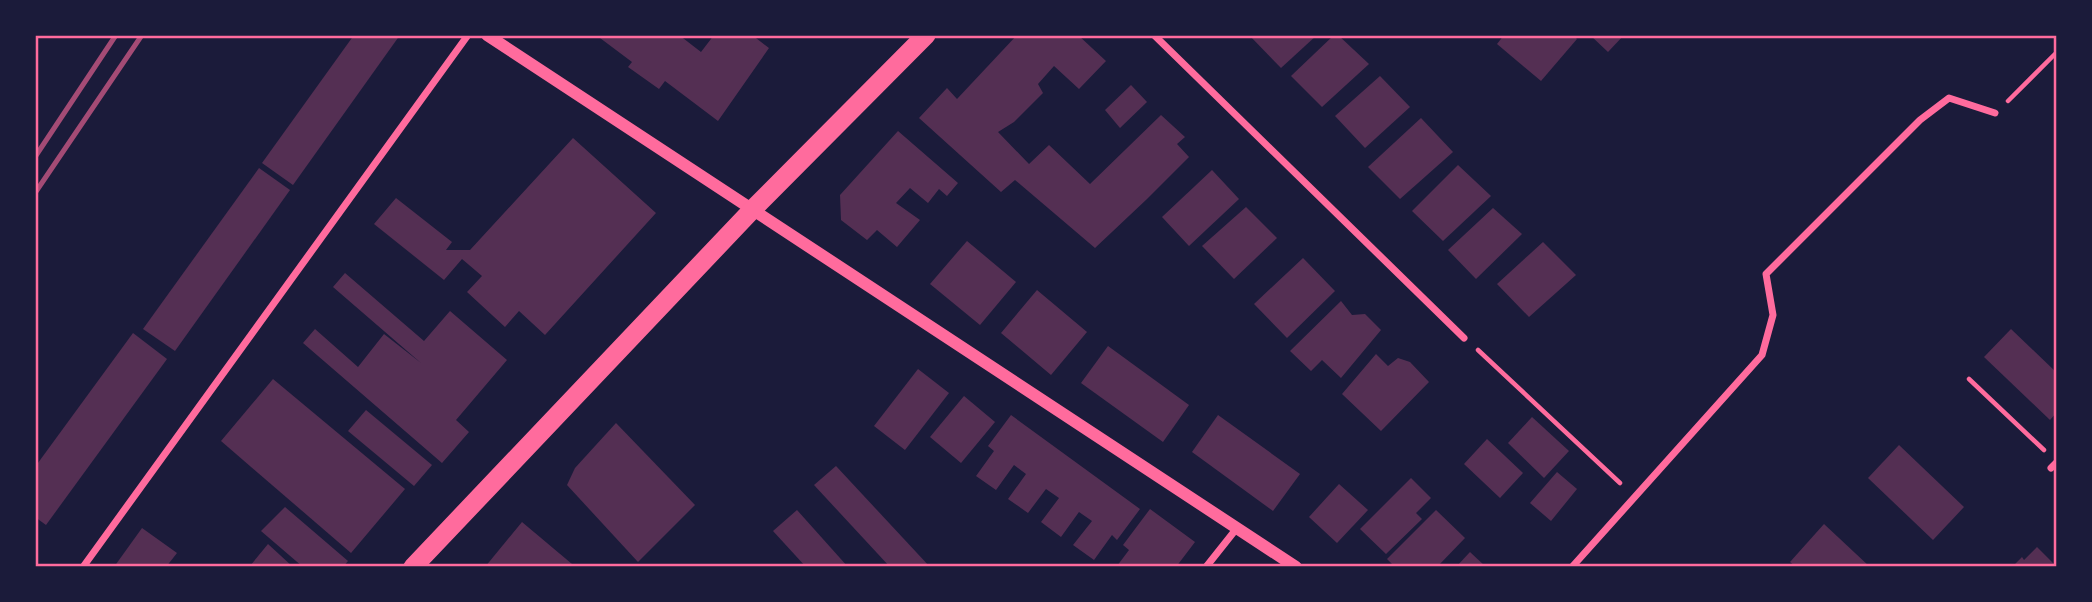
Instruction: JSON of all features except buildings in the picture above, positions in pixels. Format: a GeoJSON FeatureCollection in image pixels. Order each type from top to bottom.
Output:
{"type":"FeatureCollection","features":[{"type":"Feature","properties":{"kind":"highway"},"geometry":{"type":"LineString","coordinates":[[413,567],[752,210],[926,35]]}},
{"type":"Feature","properties":{"kind":"street"},"geometry":{"type":"LineString","coordinates":[[83,567],[468,35]]}},
{"type":"Feature","properties":{"kind":"street"},"geometry":{"type":"LineString","coordinates":[[487,35],[1296,567]]}},
{"type":"Feature","properties":{"kind":"street"},"geometry":{"type":"LineString","coordinates":[[1154,35],[1464,338]]}},
{"type":"Feature","properties":{"kind":"street"},"geometry":{"type":"LineString","coordinates":[[1572,567],[1762,355],[1773,315],[1766,274],[1920,120],[1949,99],[1995,113]]}},
{"type":"Feature","properties":{"kind":"street"},"geometry":{"type":"LineString","coordinates":[[1206,567],[1237,528]]}},
{"type":"Feature","properties":{"kind":"path"},"geometry":{"type":"LineString","coordinates":[[1995,113],[2057,52]]}},
{"type":"Feature","properties":{"kind":"path"},"geometry":{"type":"LineString","coordinates":[[1464,338],[1636,498]]}},
{"type":"Feature","properties":{"kind":"path"},"geometry":{"type":"LineString","coordinates":[[1969,379],[2055,464]]}},
{"type":"Feature","properties":{"kind":"railway"},"geometry":{"type":"LineString","coordinates":[[35,157],[116,35]]}},
{"type":"Feature","properties":{"kind":"railway"},"geometry":{"type":"LineString","coordinates":[[35,193],[142,35]]}}]}
